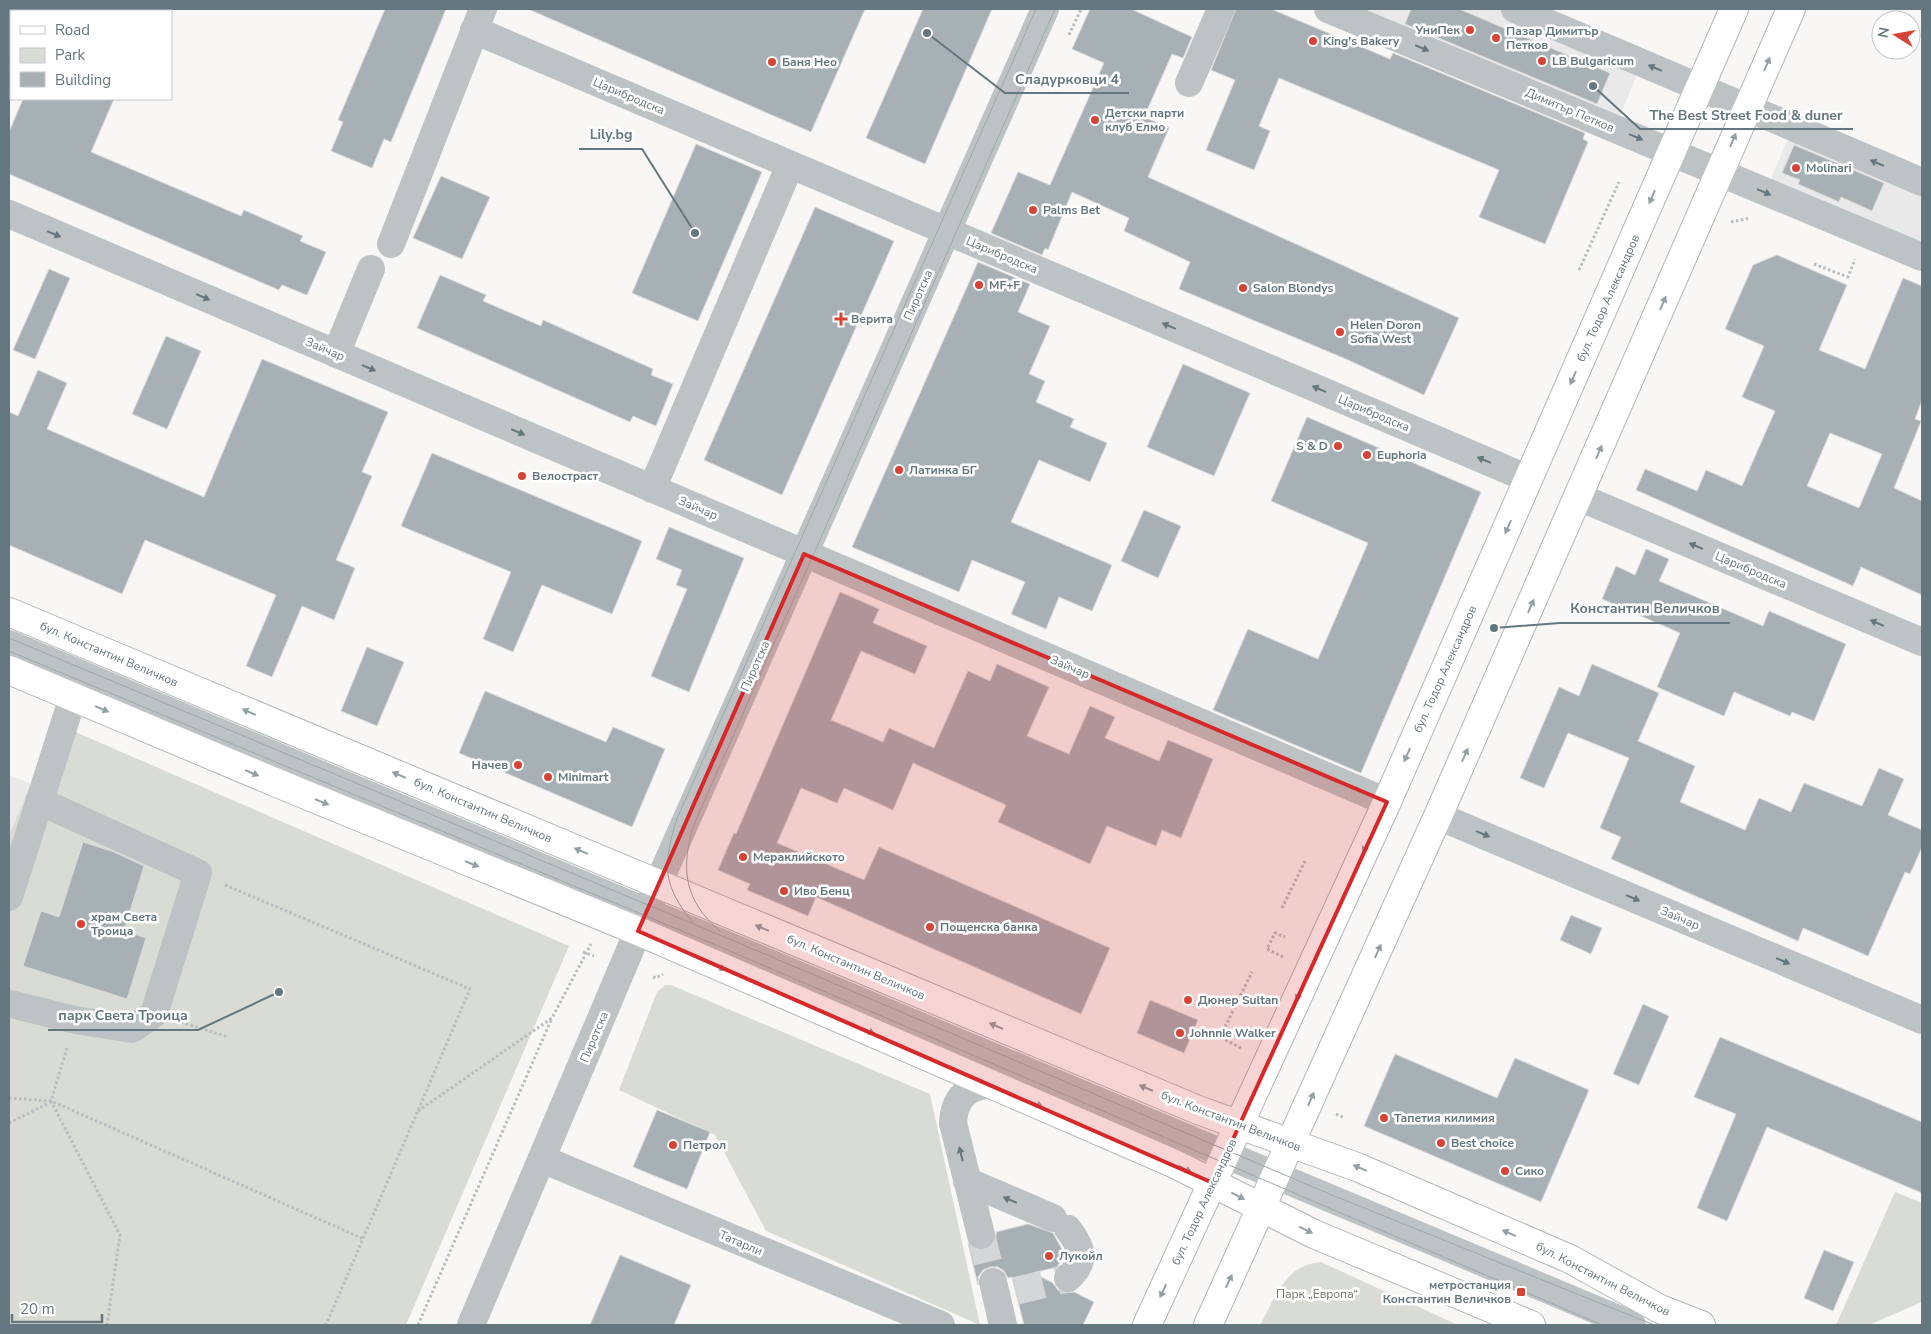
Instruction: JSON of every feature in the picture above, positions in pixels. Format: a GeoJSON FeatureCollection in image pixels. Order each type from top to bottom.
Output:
{"type":"FeatureCollection","features":[{"type":"Feature","properties":{"kind":"main road","name":"бул. Тодор Александров"},"geometry":{"type":"LineString","coordinates":[[1147,1325],[1386,802],[1734,9]]}},
{"type":"Feature","properties":{"kind":"main road"},"geometry":{"type":"LineString","coordinates":[[1208,1325],[1292,1144],[1438,816],[1791,9]]}},
{"type":"Feature","properties":{"kind":"main road","name":"бул. Константин Величков"},"geometry":{"type":"LineString","coordinates":[[9,612],[1198,1110],[1351,1164],[1570,1259],[1660,1309],[1701,1325]]}},
{"type":"Feature","properties":{"kind":"main road"},"geometry":{"type":"LineString","coordinates":[[9,670],[73,697],[643,921],[992,1085],[1175,1164],[1314,1234],[1531,1325]]}},
{"type":"Feature","properties":{"kind":"street","name":"Пиротска"},"geometry":{"type":"LineString","coordinates":[[471,1325],[658,884],[1045,9]]}},
{"type":"Feature","properties":{"kind":"street"},"geometry":{"type":"LineString","coordinates":[[1189,83],[1221,9]]}},
{"type":"Feature","properties":{"kind":"street","name":"Димитър Петков"},"geometry":{"type":"LineString","coordinates":[[1328,9],[1376,18],[1719,173],[1922,257]]}},
{"type":"Feature","properties":{"kind":"street"},"geometry":{"type":"LineString","coordinates":[[1515,9],[1922,182]]}},
{"type":"Feature","properties":{"kind":"street","name":"Царибродска"},"geometry":{"type":"LineString","coordinates":[[479,19],[790,165],[1529,479]]}},
{"type":"Feature","properties":{"kind":"street"},"geometry":{"type":"LineString","coordinates":[[391,244],[479,19]]}},
{"type":"Feature","properties":{"kind":"street"},"geometry":{"type":"LineString","coordinates":[[652,489],[790,165]]}},
{"type":"Feature","properties":{"kind":"street","name":"Зайчар"},"geometry":{"type":"LineString","coordinates":[[9,214],[1386,802]]}},
{"type":"Feature","properties":{"kind":"street"},"geometry":{"type":"LineString","coordinates":[[336,354],[371,269]]}},
{"type":"Feature","properties":{"kind":"street","name":"Царибродска"},"geometry":{"type":"LineString","coordinates":[[1579,497],[1922,642]]}},
{"type":"Feature","properties":{"kind":"street"},"geometry":{"type":"LineString","coordinates":[[9,644],[643,921],[1226,1155],[1632,1325]]}},
{"type":"Feature","properties":{"kind":"street"},"geometry":{"type":"LineString","coordinates":[[9,897],[73,697]]}},
{"type":"Feature","properties":{"kind":"street"},"geometry":{"type":"LineString","coordinates":[[11,1004],[75,1020],[132,1029],[154,1014],[198,873],[39,800]]}},
{"type":"Feature","properties":{"kind":"street","name":"Зайчар"},"geometry":{"type":"LineString","coordinates":[[1438,816],[1922,1020]]}},
{"type":"Feature","properties":{"kind":"street"},"geometry":{"type":"LineString","coordinates":[[981,1235],[953,1123],[953,1112],[962,1094],[981,1085],[992,1085]]}},
{"type":"Feature","properties":{"kind":"street","name":"Татарли"},"geometry":{"type":"LineString","coordinates":[[542,1159],[941,1325]]}},
{"type":"Feature","properties":{"kind":"street"},"geometry":{"type":"LineString","coordinates":[[967,1181],[1061,1224],[1078,1242],[1080,1255],[1080,1264],[1068,1278]]}},
{"type":"Feature","properties":{"kind":"street"},"geometry":{"type":"LineString","coordinates":[[1001,1289],[1003,1325]]}},
{"type":"Feature","properties":{"kind":"path"},"geometry":{"type":"LineString","coordinates":[[1069,35],[1081,9]]}},
{"type":"Feature","properties":{"kind":"path"},"geometry":{"type":"LineString","coordinates":[[1580,270],[1619,182]]}},
{"type":"Feature","properties":{"kind":"path"},"geometry":{"type":"LineString","coordinates":[[1814,264],[1848,277]]}},
{"type":"Feature","properties":{"kind":"path"},"geometry":{"type":"LineString","coordinates":[[1282,908],[1305,861]]}},
{"type":"Feature","properties":{"kind":"path"},"geometry":{"type":"LineString","coordinates":[[198,873],[470,989],[326,1325]]}},
{"type":"Feature","properties":{"kind":"path"},"geometry":{"type":"LineString","coordinates":[[1285,937],[1275,933],[1267,949],[1290,961]]}},
{"type":"Feature","properties":{"kind":"path"},"geometry":{"type":"LineString","coordinates":[[418,1325],[552,1018],[585,953],[592,944]]}},
{"type":"Feature","properties":{"kind":"path"},"geometry":{"type":"LineString","coordinates":[[585,953],[594,956]]}},
{"type":"Feature","properties":{"kind":"path"},"geometry":{"type":"LineString","coordinates":[[1248,1051],[1220,1037],[1252,972]]}},
{"type":"Feature","properties":{"kind":"path"},"geometry":{"type":"LineString","coordinates":[[154,1014],[228,1037]]}},
{"type":"Feature","properties":{"kind":"path"},"geometry":{"type":"LineString","coordinates":[[418,1112],[552,1018]]}},
{"type":"Feature","properties":{"kind":"path"},"geometry":{"type":"LineString","coordinates":[[75,1020],[52,1101],[120,1235],[108,1325]]}},
{"type":"Feature","properties":{"kind":"path"},"geometry":{"type":"LineString","coordinates":[[9,1098],[52,1101],[364,1240]]}},
{"type":"Feature","properties":{"kind":"path"},"geometry":{"type":"LineString","coordinates":[[9,1123],[52,1101]]}},
{"type":"Feature","properties":{"kind":"path"},"geometry":{"type":"LineString","coordinates":[[1336,1114],[1345,1118]]}},
{"type":"Feature","properties":{"kind":"highlighted area"},"geometry":{"type":"Polygon","coordinates":[[[804,554],[1387,802],[1213,1183],[638,931],[804,554]]]}},
{"type":"Feature","properties":{"kind":"shaded area","name":"Пазар Димитър Петков"},"geometry":{"type":"Polygon","coordinates":[[[1352,9],[1500,9],[1640,68],[1618,120],[1352,9]]]}},
{"type":"Feature","properties":{"kind":"shaded area"},"geometry":{"type":"Polygon","coordinates":[[[1793,128],[1922,182],[1922,257],[1765,192],[1793,128]]]}},
{"type":"Feature","properties":{"kind":"shaded area"},"geometry":{"type":"Polygon","coordinates":[[[9,775],[31,784],[9,835],[9,775]]]}},
{"type":"Feature","properties":{"kind":"green space"},"geometry":{"type":"Polygon","coordinates":[[[57,724],[569,946],[406,1325],[9,1325],[9,835],[57,724]]]}},
{"type":"Feature","properties":{"kind":"green space"},"geometry":{"type":"Polygon","coordinates":[[[665,985],[671,985],[930,1094],[980,1325],[766,1231],[715,1135],[619,1090],[657,992],[665,985]]]}},
{"type":"Feature","properties":{"kind":"green space"},"geometry":{"type":"Polygon","coordinates":[[[1895,1192],[1922,1203],[1922,1302],[1869,1325],[1836,1325],[1895,1192]]]}},
{"type":"Feature","properties":{"kind":"green space","name":"Парк „Европа“"},"geometry":{"type":"Polygon","coordinates":[[[1321,1262],[1458,1325],[1260,1325],[1283,1284],[1290,1276],[1308,1264],[1321,1262]]]}},
{"type":"Feature","properties":{"kind":"building"},"geometry":{"type":"Polygon","coordinates":[[[385,9],[446,9],[391,142],[384,139],[372,168],[331,151],[343,122],[338,120],[385,9]]]}},
{"type":"Feature","properties":{"kind":"building"},"geometry":{"type":"Polygon","coordinates":[[[528,9],[865,9],[811,132],[528,9]]]}},
{"type":"Feature","properties":{"kind":"building"},"geometry":{"type":"Polygon","coordinates":[[[923,9],[992,9],[925,164],[866,138],[923,9]]]}},
{"type":"Feature","properties":{"kind":"building"},"geometry":{"type":"Polygon","coordinates":[[[1090,9],[1131,9],[1192,37],[1183,58],[1172,54],[1144,117],[1169,128],[1148,177],[1459,318],[1424,395],[1346,359],[1179,289],[1190,262],[1124,231],[1129,218],[1072,192],[1048,250],[1045,248],[1042,255],[991,233],[1018,172],[1050,185],[1104,63],[1072,49],[1090,9]]]}},
{"type":"Feature","properties":{"kind":"building"},"geometry":{"type":"Polygon","coordinates":[[[1236,9],[1271,9],[1390,59],[1393,53],[1585,133],[1583,139],[1588,142],[1545,244],[1479,217],[1499,170],[1279,78],[1259,126],[1270,131],[1254,170],[1206,150],[1235,80],[1211,70],[1236,9]]]}},
{"type":"Feature","properties":{"kind":"building"},"geometry":{"type":"Polygon","coordinates":[[[1411,9],[1459,9],[1610,73],[1597,104],[1405,24],[1411,9]]]}},
{"type":"Feature","properties":{"kind":"building"},"geometry":{"type":"Polygon","coordinates":[[[23,100],[114,100],[91,152],[241,216],[244,210],[303,236],[300,241],[326,252],[307,295],[282,285],[279,290],[9,174],[9,132],[23,100]]]}},
{"type":"Feature","properties":{"kind":"building"},"geometry":{"type":"Polygon","coordinates":[[[696,144],[762,172],[698,321],[632,293],[696,144]]]}},
{"type":"Feature","properties":{"kind":"building"},"geometry":{"type":"Polygon","coordinates":[[[1794,145],[1884,183],[1872,211],[1841,197],[1839,202],[1798,184],[1800,180],[1782,173],[1794,145]]]}},
{"type":"Feature","properties":{"kind":"building"},"geometry":{"type":"Polygon","coordinates":[[[441,176],[490,197],[462,259],[413,238],[441,176]]]}},
{"type":"Feature","properties":{"kind":"building"},"geometry":{"type":"Polygon","coordinates":[[[815,207],[894,241],[782,495],[704,460],[815,207]]]}},
{"type":"Feature","properties":{"kind":"building"},"geometry":{"type":"Polygon","coordinates":[[[1777,255],[1847,285],[1819,350],[1865,369],[1903,278],[1922,286],[1922,400],[1915,419],[1921,421],[1894,488],[1922,501],[1922,595],[1861,567],[1853,586],[1636,490],[1645,469],[1697,491],[1706,470],[1742,486],[1775,411],[1742,397],[1764,346],[1725,329],[1753,265],[1777,255]],[[1830,433],[1807,486],[1859,508],[1882,454],[1830,433]]]}},
{"type":"Feature","properties":{"kind":"building"},"geometry":{"type":"Polygon","coordinates":[[[978,262],[1030,284],[1018,312],[1050,326],[1029,374],[1045,381],[1036,402],[1074,419],[1070,427],[1107,443],[1090,482],[1039,460],[1011,522],[1112,565],[1092,611],[1059,597],[1046,629],[1011,614],[1025,582],[972,560],[959,592],[852,547],[978,262]]]}},
{"type":"Feature","properties":{"kind":"building"},"geometry":{"type":"Polygon","coordinates":[[[49,269],[70,278],[35,359],[13,350],[49,269]]]}},
{"type":"Feature","properties":{"kind":"building"},"geometry":{"type":"Polygon","coordinates":[[[440,275],[486,295],[483,301],[541,326],[543,320],[653,369],[651,375],[673,384],[656,426],[633,416],[630,422],[417,328],[440,275]]]}},
{"type":"Feature","properties":{"kind":"building"},"geometry":{"type":"Polygon","coordinates":[[[166,336],[201,351],[167,429],[132,414],[166,336]]]}},
{"type":"Feature","properties":{"kind":"building"},"geometry":{"type":"Polygon","coordinates":[[[262,359],[388,412],[362,472],[372,476],[336,560],[355,568],[334,620],[302,606],[272,677],[246,666],[276,595],[145,540],[122,594],[9,545],[9,412],[18,416],[38,370],[67,383],[47,429],[204,497],[262,359]]]}},
{"type":"Feature","properties":{"kind":"building"},"geometry":{"type":"Polygon","coordinates":[[[1183,364],[1250,393],[1214,476],[1147,447],[1183,364]]]}},
{"type":"Feature","properties":{"kind":"building"},"geometry":{"type":"Polygon","coordinates":[[[1307,417],[1481,492],[1361,773],[1213,710],[1248,629],[1318,659],[1368,543],[1271,501],[1307,417]]]}},
{"type":"Feature","properties":{"kind":"building"},"geometry":{"type":"Polygon","coordinates":[[[432,453],[642,541],[612,614],[542,585],[513,652],[483,639],[511,572],[401,526],[432,453]]]}},
{"type":"Feature","properties":{"kind":"building"},"geometry":{"type":"Polygon","coordinates":[[[1144,510],[1181,526],[1158,578],[1121,561],[1144,510]]]}},
{"type":"Feature","properties":{"kind":"building"},"geometry":{"type":"Polygon","coordinates":[[[669,527],[744,558],[689,692],[651,676],[687,589],[676,585],[682,570],[656,559],[669,527]]]}},
{"type":"Feature","properties":{"kind":"building"},"geometry":{"type":"Polygon","coordinates":[[[1646,549],[1669,559],[1659,581],[1763,626],[1769,611],[1846,644],[1814,721],[1792,712],[1790,716],[1734,692],[1724,716],[1657,687],[1680,633],[1602,599],[1616,566],[1635,575],[1646,549]]]}},
{"type":"Feature","properties":{"kind":"building"},"geometry":{"type":"Polygon","coordinates":[[[840,592],[879,609],[873,623],[927,646],[915,674],[861,651],[831,720],[883,742],[889,728],[934,748],[968,671],[990,681],[997,664],[1049,687],[1027,736],[1069,754],[1090,706],[1115,717],[1105,738],[1159,761],[1168,740],[1213,759],[1181,838],[1162,830],[1156,846],[1107,826],[1090,864],[998,822],[1006,805],[913,763],[893,810],[844,788],[837,803],[801,788],[777,843],[864,880],[879,847],[1110,948],[1081,1014],[816,897],[808,916],[747,890],[750,884],[718,870],[734,833],[736,834],[840,592]]]}},
{"type":"Feature","properties":{"kind":"building"},"geometry":{"type":"Polygon","coordinates":[[[367,647],[404,662],[377,726],[341,711],[367,647]]]}},
{"type":"Feature","properties":{"kind":"building"},"geometry":{"type":"Polygon","coordinates":[[[1592,664],[1659,693],[1638,741],[1695,766],[1680,802],[1745,830],[1759,798],[1791,812],[1804,783],[1862,806],[1879,768],[1904,779],[1888,815],[1922,830],[1922,847],[1910,874],[1905,872],[1868,956],[1803,928],[1798,941],[1611,859],[1621,837],[1600,828],[1629,758],[1568,733],[1544,788],[1520,778],[1559,687],[1579,696],[1592,664]]]}},
{"type":"Feature","properties":{"kind":"building"},"geometry":{"type":"Polygon","coordinates":[[[485,691],[606,742],[613,727],[665,749],[632,827],[459,753],[485,691]]]}},
{"type":"Feature","properties":{"kind":"building","name":"храм Света Троица"},"geometry":{"type":"Polygon","coordinates":[[[83,842],[114,852],[144,866],[124,931],[146,938],[127,999],[23,966],[41,911],[59,917],[83,842]]]}},
{"type":"Feature","properties":{"kind":"building"},"geometry":{"type":"Polygon","coordinates":[[[1571,915],[1602,928],[1591,954],[1560,940],[1571,915]]]}},
{"type":"Feature","properties":{"kind":"building"},"geometry":{"type":"Polygon","coordinates":[[[1150,1000],[1198,1020],[1184,1053],[1137,1033],[1150,1000]]]}},
{"type":"Feature","properties":{"kind":"building"},"geometry":{"type":"Polygon","coordinates":[[[1643,1004],[1669,1016],[1639,1085],[1613,1074],[1643,1004]]]}},
{"type":"Feature","properties":{"kind":"building"},"geometry":{"type":"Polygon","coordinates":[[[1720,1037],[1922,1122],[1922,1193],[1767,1127],[1727,1221],[1697,1208],[1736,1114],[1694,1097],[1720,1037]]]}},
{"type":"Feature","properties":{"kind":"building"},"geometry":{"type":"Polygon","coordinates":[[[1395,1054],[1497,1098],[1515,1058],[1589,1090],[1541,1202],[1364,1126],[1395,1054]]]}},
{"type":"Feature","properties":{"kind":"building"},"geometry":{"type":"Polygon","coordinates":[[[657,1110],[710,1132],[687,1189],[633,1167],[657,1110]]]}},
{"type":"Feature","properties":{"kind":"building"},"geometry":{"type":"Polygon","coordinates":[[[1028,1224],[1053,1233],[1065,1255],[1057,1267],[1033,1273],[1053,1283],[1058,1290],[1064,1293],[1074,1292],[1094,1302],[1083,1325],[1024,1325],[1012,1277],[1008,1278],[1004,1271],[998,1267],[990,1267],[983,1270],[978,1277],[978,1285],[968,1243],[976,1250],[985,1250],[992,1246],[996,1239],[996,1232],[1028,1224]]]}},
{"type":"Feature","properties":{"kind":"building"},"geometry":{"type":"Polygon","coordinates":[[[1824,1250],[1854,1262],[1833,1311],[1804,1298],[1824,1250]]]}},
{"type":"Feature","properties":{"kind":"building"},"geometry":{"type":"Polygon","coordinates":[[[620,1255],[691,1285],[674,1325],[590,1325],[620,1255]]]}},
{"type":"Feature","properties":{"kind":"tunnel"},"geometry":{"type":"LineString","coordinates":[[981,1235],[993,1282]]}},
{"type":"Feature","properties":{"kind":"tunnel"},"geometry":{"type":"LineString","coordinates":[[1016,1291],[1068,1278]]}},
{"type":"Feature","properties":{"kind":"tram line"},"geometry":{"type":"LineString","coordinates":[[693,923],[675,897],[668,874],[667,863],[676,821],[1036,9]]}},
{"type":"Feature","properties":{"kind":"tram line"},"geometry":{"type":"LineString","coordinates":[[720,931],[698,907],[688,881],[687,853],[695,822],[1055,9]]}},
{"type":"Feature","properties":{"kind":"tram line"},"geometry":{"type":"LineString","coordinates":[[9,638],[727,938],[1332,1195],[1654,1325]]}},
{"type":"Feature","properties":{"kind":"tram line"},"geometry":{"type":"LineString","coordinates":[[9,651],[723,948],[1602,1325]]}},
{"type":"Feature","properties":{"kind":"place","name":"УниПек"},"geometry":{"type":"Point","coordinates":[1470,30]}},
{"type":"Feature","properties":{"kind":"place","name":"Сладурковци 4"},"geometry":{"type":"Point","coordinates":[927,33]}},
{"type":"Feature","properties":{"kind":"place","name":"Пазар Димитър Петков"},"geometry":{"type":"Point","coordinates":[1496,38]}},
{"type":"Feature","properties":{"kind":"place","name":"King's Bakery"},"geometry":{"type":"Point","coordinates":[1313,41]}},
{"type":"Feature","properties":{"kind":"place","name":"LB Bulgaricum"},"geometry":{"type":"Point","coordinates":[1542,61]}},
{"type":"Feature","properties":{"kind":"place","name":"Баня Нео"},"geometry":{"type":"Point","coordinates":[772,62]}},
{"type":"Feature","properties":{"kind":"place","name":"The Best Street Food & duner"},"geometry":{"type":"Point","coordinates":[1593,86]}},
{"type":"Feature","properties":{"kind":"place","name":"Детски парти клуб Елмо"},"geometry":{"type":"Point","coordinates":[1095,120]}},
{"type":"Feature","properties":{"kind":"place","name":"Molinari"},"geometry":{"type":"Point","coordinates":[1796,168]}},
{"type":"Feature","properties":{"kind":"place","name":"Palms Bet"},"geometry":{"type":"Point","coordinates":[1033,210]}},
{"type":"Feature","properties":{"kind":"place","name":"Lily.bg"},"geometry":{"type":"Point","coordinates":[695,233]}},
{"type":"Feature","properties":{"kind":"place","name":"MF+F"},"geometry":{"type":"Point","coordinates":[979,285]}},
{"type":"Feature","properties":{"kind":"place","name":"Salon Blondys"},"geometry":{"type":"Point","coordinates":[1243,288]}},
{"type":"Feature","properties":{"kind":"place","name":"Верита"},"geometry":{"type":"Point","coordinates":[841,319]}},
{"type":"Feature","properties":{"kind":"place","name":"Helen Doron Sofia West"},"geometry":{"type":"Point","coordinates":[1340,332]}},
{"type":"Feature","properties":{"kind":"place","name":"S & D"},"geometry":{"type":"Point","coordinates":[1338,446]}},
{"type":"Feature","properties":{"kind":"place","name":"Euphoria"},"geometry":{"type":"Point","coordinates":[1367,455]}},
{"type":"Feature","properties":{"kind":"place","name":"Латинка БГ"},"geometry":{"type":"Point","coordinates":[899,470]}},
{"type":"Feature","properties":{"kind":"place","name":"Велостраст"},"geometry":{"type":"Point","coordinates":[522,476]}},
{"type":"Feature","properties":{"kind":"place","name":"Константин Величков"},"geometry":{"type":"Point","coordinates":[1494,628]}},
{"type":"Feature","properties":{"kind":"place","name":"Начев"},"geometry":{"type":"Point","coordinates":[518,765]}},
{"type":"Feature","properties":{"kind":"place","name":"Minimart"},"geometry":{"type":"Point","coordinates":[548,777]}},
{"type":"Feature","properties":{"kind":"place","name":"Мераклийското"},"geometry":{"type":"Point","coordinates":[743,857]}},
{"type":"Feature","properties":{"kind":"place","name":"Иво Бенц"},"geometry":{"type":"Point","coordinates":[784,891]}},
{"type":"Feature","properties":{"kind":"place","name":"храм Света Троица"},"geometry":{"type":"Point","coordinates":[81,924]}},
{"type":"Feature","properties":{"kind":"place","name":"Пощенска банка"},"geometry":{"type":"Point","coordinates":[930,927]}},
{"type":"Feature","properties":{"kind":"place","name":"парк Света Троица"},"geometry":{"type":"Point","coordinates":[279,992]}},
{"type":"Feature","properties":{"kind":"place","name":"Дюнер Sultan"},"geometry":{"type":"Point","coordinates":[1188,1000]}},
{"type":"Feature","properties":{"kind":"place","name":"Johnnie Walker"},"geometry":{"type":"Point","coordinates":[1180,1033]}},
{"type":"Feature","properties":{"kind":"place","name":"Тапетия килимия"},"geometry":{"type":"Point","coordinates":[1384,1118]}},
{"type":"Feature","properties":{"kind":"place","name":"Best choice"},"geometry":{"type":"Point","coordinates":[1441,1143]}},
{"type":"Feature","properties":{"kind":"place","name":"Петрол"},"geometry":{"type":"Point","coordinates":[673,1145]}},
{"type":"Feature","properties":{"kind":"place","name":"Сико"},"geometry":{"type":"Point","coordinates":[1505,1171]}},
{"type":"Feature","properties":{"kind":"place","name":"Лукойл"},"geometry":{"type":"Point","coordinates":[1049,1256]}},
{"type":"Feature","properties":{"kind":"place","name":"метростанция Константин Величков"},"geometry":{"type":"Point","coordinates":[1521,1292]}}]}
